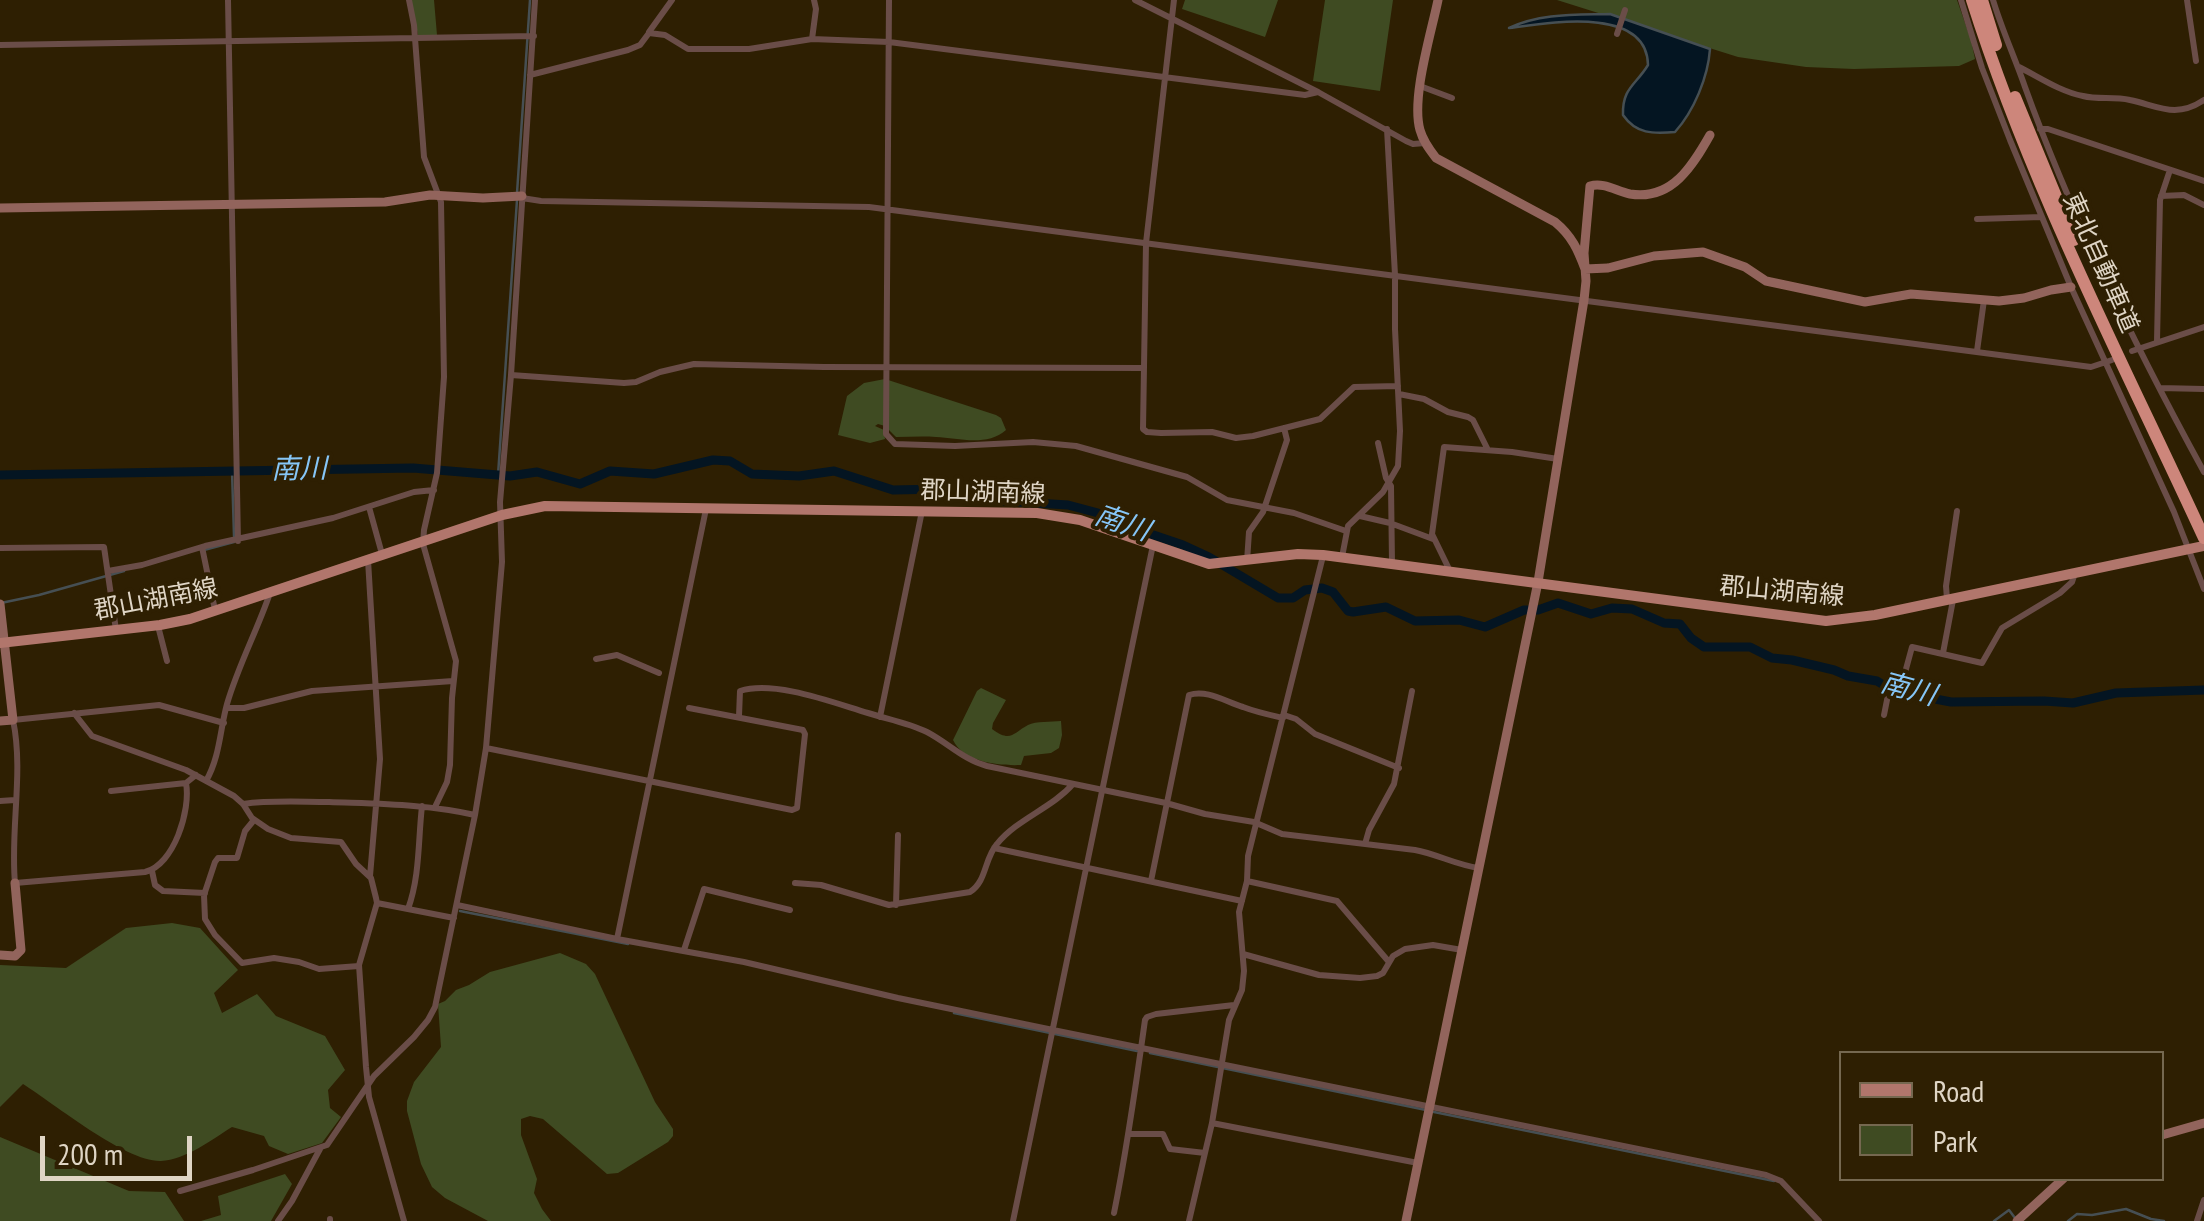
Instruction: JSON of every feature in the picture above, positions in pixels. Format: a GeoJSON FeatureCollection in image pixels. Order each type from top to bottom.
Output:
{"type":"FeatureCollection","features":[{"type":"Feature","properties":{"kind":"highway","name":"東北自動車道"},"geometry":{"type":"LineString","coordinates":[[1972,0],[2019,132],[2060,230],[2204,538]]}},
{"type":"Feature","properties":{"kind":"highway","name":"東北自動車道"},"geometry":{"type":"LineString","coordinates":[[1982,0],[2013,92],[2068,228],[2204,518]]}},
{"type":"Feature","properties":{"kind":"main road","name":"郡山湖南線"},"geometry":{"type":"LineString","coordinates":[[3,643],[158,625],[215,611],[502,515],[545,506],[1012,511],[1080,520],[1209,564],[1298,554],[1324,555],[1826,621],[1848,620],[2204,546]]}},
{"type":"Feature","properties":{"kind":"street"},"geometry":{"type":"LineString","coordinates":[[228,0],[238,540]]}},
{"type":"Feature","properties":{"kind":"street"},"geometry":{"type":"LineString","coordinates":[[409,0],[424,156],[441,202],[444,377],[437,469],[424,541],[456,661],[450,764],[446,786],[435,807]]}},
{"type":"Feature","properties":{"kind":"street"},"geometry":{"type":"LineString","coordinates":[[180,1190],[327,1145],[381,1068],[414,1037],[435,1006],[486,748],[502,562],[500,502],[535,0]]}},
{"type":"Feature","properties":{"kind":"street"},"geometry":{"type":"LineString","coordinates":[[530,75],[640,45],[672,0]]}},
{"type":"Feature","properties":{"kind":"street"},"geometry":{"type":"LineString","coordinates":[[812,39],[814,0]]}},
{"type":"Feature","properties":{"kind":"street"},"geometry":{"type":"LineString","coordinates":[[889,0],[886,434],[895,444],[1033,442],[1076,446],[1188,476],[1227,500],[1294,513],[1346,531]]}},
{"type":"Feature","properties":{"kind":"street"},"geometry":{"type":"LineString","coordinates":[[1135,0],[1411,143],[1425,143]]}},
{"type":"Feature","properties":{"kind":"street"},"geometry":{"type":"LineString","coordinates":[[1174,0],[1146,243],[1142,429],[1212,432],[1236,438],[1325,417],[1354,386],[1398,390],[1468,417],[1474,420],[1488,450]]}},
{"type":"Feature","properties":{"kind":"street"},"geometry":{"type":"LineString","coordinates":[[1438,0],[1417,116],[1425,143],[1436,158],[1555,222],[1577,246],[1586,270]]}},
{"type":"Feature","properties":{"kind":"street"},"geometry":{"type":"LineString","coordinates":[[1961,0],[2071,288],[2109,361],[2204,589]]}},
{"type":"Feature","properties":{"kind":"street"},"geometry":{"type":"LineString","coordinates":[[1993,0],[2014,64],[2098,265],[2136,349],[2204,472]]}},
{"type":"Feature","properties":{"kind":"street"},"geometry":{"type":"LineString","coordinates":[[2186,0],[2196,62]]}},
{"type":"Feature","properties":{"kind":"street"},"geometry":{"type":"LineString","coordinates":[[1616,34],[1626,10]]}},
{"type":"Feature","properties":{"kind":"street"},"geometry":{"type":"LineString","coordinates":[[649,33],[665,35],[688,49],[750,50],[812,39],[889,42],[1305,95],[1318,92]]}},
{"type":"Feature","properties":{"kind":"street"},"geometry":{"type":"LineString","coordinates":[[0,45],[530,36]]}},
{"type":"Feature","properties":{"kind":"street"},"geometry":{"type":"LineString","coordinates":[[2014,64],[2087,97],[2130,100],[2157,110],[2193,108],[2204,100]]}},
{"type":"Feature","properties":{"kind":"street"},"geometry":{"type":"LineString","coordinates":[[1420,86],[1452,98]]}},
{"type":"Feature","properties":{"kind":"street"},"geometry":{"type":"LineString","coordinates":[[1342,557],[1346,531],[1390,482],[1398,466],[1395,275],[1387,129]]}},
{"type":"Feature","properties":{"kind":"street"},"geometry":{"type":"LineString","coordinates":[[2040,129],[2204,181]]}},
{"type":"Feature","properties":{"kind":"street"},"geometry":{"type":"LineString","coordinates":[[1406,1221],[1538,582],[1584,300],[1590,186],[1597,184],[1630,194],[1666,188],[1690,169],[1710,135]]}},
{"type":"Feature","properties":{"kind":"street"},"geometry":{"type":"LineString","coordinates":[[2157,341],[2161,196],[2170,170]]}},
{"type":"Feature","properties":{"kind":"street"},"geometry":{"type":"LineString","coordinates":[[2161,196],[2184,195],[2204,205]]}},
{"type":"Feature","properties":{"kind":"street"},"geometry":{"type":"LineString","coordinates":[[0,208],[385,202],[439,196],[886,210],[2091,367],[2109,361]]}},
{"type":"Feature","properties":{"kind":"street"},"geometry":{"type":"LineString","coordinates":[[1977,219],[2042,217]]}},
{"type":"Feature","properties":{"kind":"street"},"geometry":{"type":"LineString","coordinates":[[1586,270],[1654,256],[1703,252],[1740,264],[1766,281],[1865,302],[1911,294],[2015,300],[2071,288]]}},
{"type":"Feature","properties":{"kind":"street"},"geometry":{"type":"LineString","coordinates":[[1978,351],[1984,300]]}},
{"type":"Feature","properties":{"kind":"street"},"geometry":{"type":"LineString","coordinates":[[2136,349],[2204,327]]}},
{"type":"Feature","properties":{"kind":"street"},"geometry":{"type":"LineString","coordinates":[[511,375],[624,383],[694,364],[1142,368]]}},
{"type":"Feature","properties":{"kind":"street"},"geometry":{"type":"LineString","coordinates":[[2158,388],[2204,389]]}},
{"type":"Feature","properties":{"kind":"street"},"geometry":{"type":"LineString","coordinates":[[1247,560],[1249,532],[1265,508],[1288,440],[1284,428]]}},
{"type":"Feature","properties":{"kind":"street"},"geometry":{"type":"LineString","coordinates":[[1378,442],[1390,482],[1392,563]]}},
{"type":"Feature","properties":{"kind":"street"},"geometry":{"type":"LineString","coordinates":[[1450,571],[1433,539],[1444,447],[1558,459]]}},
{"type":"Feature","properties":{"kind":"street"},"geometry":{"type":"LineString","coordinates":[[108,571],[434,490]]}},
{"type":"Feature","properties":{"kind":"street"},"geometry":{"type":"LineString","coordinates":[[369,507],[382,555]]}},
{"type":"Feature","properties":{"kind":"street"},"geometry":{"type":"LineString","coordinates":[[617,939],[706,508]]}},
{"type":"Feature","properties":{"kind":"street"},"geometry":{"type":"LineString","coordinates":[[880,717],[922,510]]}},
{"type":"Feature","properties":{"kind":"street"},"geometry":{"type":"LineString","coordinates":[[1943,653],[1950,599],[1946,586],[1956,511]]}},
{"type":"Feature","properties":{"kind":"street"},"geometry":{"type":"LineString","coordinates":[[1359,516],[1392,523],[1433,539]]}},
{"type":"Feature","properties":{"kind":"street"},"geometry":{"type":"LineString","coordinates":[[1012,1221],[1153,544]]}},
{"type":"Feature","properties":{"kind":"street"},"geometry":{"type":"LineString","coordinates":[[0,548],[104,547],[116,630]]}},
{"type":"Feature","properties":{"kind":"street"},"geometry":{"type":"LineString","coordinates":[[202,547],[215,611]]}},
{"type":"Feature","properties":{"kind":"street"},"geometry":{"type":"LineString","coordinates":[[1189,1221],[1212,1123],[1229,1020],[1244,976],[1240,916],[1248,856],[1324,555]]}},
{"type":"Feature","properties":{"kind":"street"},"geometry":{"type":"LineString","coordinates":[[368,560],[380,759],[370,876],[376,903],[360,966],[368,1088],[404,1221]]}},
{"type":"Feature","properties":{"kind":"street"},"geometry":{"type":"LineString","coordinates":[[1884,715],[1889,690],[1903,680],[1912,646],[1982,662],[2002,628],[2060,593],[2075,573]]}},
{"type":"Feature","properties":{"kind":"street"},"geometry":{"type":"LineString","coordinates":[[206,780],[243,657],[270,593]]}},
{"type":"Feature","properties":{"kind":"street"},"geometry":{"type":"LineString","coordinates":[[0,604],[18,749],[12,860],[21,950],[15,956],[0,955]]}},
{"type":"Feature","properties":{"kind":"street"},"geometry":{"type":"LineString","coordinates":[[158,625],[167,660]]}},
{"type":"Feature","properties":{"kind":"street"},"geometry":{"type":"LineString","coordinates":[[596,659],[617,655],[658,673]]}},
{"type":"Feature","properties":{"kind":"street"},"geometry":{"type":"LineString","coordinates":[[226,708],[244,708],[312,690],[454,681]]}},
{"type":"Feature","properties":{"kind":"street"},"geometry":{"type":"LineString","coordinates":[[739,716],[740,691],[762,688],[831,701],[924,731],[972,762],[1257,824],[1278,834],[1432,852],[1456,864],[1479,868]]}},
{"type":"Feature","properties":{"kind":"street"},"geometry":{"type":"LineString","coordinates":[[1365,844],[1394,784],[1412,691]]}},
{"type":"Feature","properties":{"kind":"street"},"geometry":{"type":"LineString","coordinates":[[1152,881],[1190,694],[1216,697],[1296,719],[1316,734],[1398,768]]}},
{"type":"Feature","properties":{"kind":"street"},"geometry":{"type":"LineString","coordinates":[[0,721],[159,706],[224,723]]}},
{"type":"Feature","properties":{"kind":"street"},"geometry":{"type":"LineString","coordinates":[[486,748],[650,783],[798,808],[803,730],[689,708]]}},
{"type":"Feature","properties":{"kind":"street"},"geometry":{"type":"LineString","coordinates":[[74,713],[92,736],[206,780],[234,796],[254,820],[290,838],[341,842],[370,876]]}},
{"type":"Feature","properties":{"kind":"street"},"geometry":{"type":"LineString","coordinates":[[112,791],[186,783],[196,775]]}},
{"type":"Feature","properties":{"kind":"street"},"geometry":{"type":"LineString","coordinates":[[14,883],[152,871],[162,863],[186,816],[186,783]]}},
{"type":"Feature","properties":{"kind":"street"},"geometry":{"type":"LineString","coordinates":[[795,883],[821,885],[896,905],[974,891],[994,848],[1074,783]]}},
{"type":"Feature","properties":{"kind":"street"},"geometry":{"type":"LineString","coordinates":[[0,801],[15,800]]}},
{"type":"Feature","properties":{"kind":"street"},"geometry":{"type":"LineString","coordinates":[[243,804],[376,804],[475,814]]}},
{"type":"Feature","properties":{"kind":"street"},"geometry":{"type":"LineString","coordinates":[[408,909],[418,868],[422,806]]}},
{"type":"Feature","properties":{"kind":"street"},"geometry":{"type":"LineString","coordinates":[[254,820],[245,831],[238,858],[216,859],[205,894],[207,924],[242,963],[274,958],[319,969],[360,966]]}},
{"type":"Feature","properties":{"kind":"street"},"geometry":{"type":"LineString","coordinates":[[896,905],[898,835]]}},
{"type":"Feature","properties":{"kind":"street"},"geometry":{"type":"LineString","coordinates":[[994,848],[1242,900]]}},
{"type":"Feature","properties":{"kind":"street"},"geometry":{"type":"LineString","coordinates":[[152,871],[155,885],[162,891],[205,894]]}},
{"type":"Feature","properties":{"kind":"street"},"geometry":{"type":"LineString","coordinates":[[1247,881],[1337,901],[1389,962]]}},
{"type":"Feature","properties":{"kind":"street"},"geometry":{"type":"LineString","coordinates":[[684,950],[704,889],[790,910]]}},
{"type":"Feature","properties":{"kind":"street"},"geometry":{"type":"LineString","coordinates":[[376,903],[454,918]]}},
{"type":"Feature","properties":{"kind":"street"},"geometry":{"type":"LineString","coordinates":[[457,906],[1766,1175],[1781,1182],[1819,1221]]}},
{"type":"Feature","properties":{"kind":"street"},"geometry":{"type":"LineString","coordinates":[[1243,954],[1335,978],[1372,978],[1383,973],[1404,949],[1433,945],[1462,950]]}},
{"type":"Feature","properties":{"kind":"street"},"geometry":{"type":"LineString","coordinates":[[1114,1213],[1147,1017],[1235,1004]]}},
{"type":"Feature","properties":{"kind":"street"},"geometry":{"type":"LineString","coordinates":[[1212,1123],[1418,1164]]}},
{"type":"Feature","properties":{"kind":"street"},"geometry":{"type":"LineString","coordinates":[[2164,1135],[2204,1123]]}},
{"type":"Feature","properties":{"kind":"street"},"geometry":{"type":"LineString","coordinates":[[1130,1134],[1160,1133],[1166,1136],[1170,1149],[1205,1154]]}},
{"type":"Feature","properties":{"kind":"street"},"geometry":{"type":"LineString","coordinates":[[278,1221],[320,1148]]}},
{"type":"Feature","properties":{"kind":"street"},"geometry":{"type":"LineString","coordinates":[[2017,1221],[2061,1181]]}},
{"type":"Feature","properties":{"kind":"street"},"geometry":{"type":"LineString","coordinates":[[2197,1221],[2204,1200]]}},
{"type":"Feature","properties":{"kind":"green space"},"geometry":{"type":"Polygon","coordinates":[[[411,0],[434,0],[437,35],[418,35],[411,0]]]}},
{"type":"Feature","properties":{"kind":"green space"},"geometry":{"type":"Polygon","coordinates":[[[1185,0],[1278,0],[1265,37],[1182,9],[1185,0]]]}},
{"type":"Feature","properties":{"kind":"green space"},"geometry":{"type":"Polygon","coordinates":[[[1325,0],[1393,0],[1380,91],[1313,81],[1325,0]]]}},
{"type":"Feature","properties":{"kind":"green space"},"geometry":{"type":"Polygon","coordinates":[[[1557,0],[1957,0],[1975,59],[1959,66],[1806,67],[1738,57],[1557,0]]]}},
{"type":"Feature","properties":{"kind":"green space"},"geometry":{"type":"Polygon","coordinates":[[[885,379],[996,415],[1006,430],[981,440],[896,437],[878,424],[875,426],[884,430],[885,439],[870,443],[838,435],[847,396],[864,383],[885,379]]]}},
{"type":"Feature","properties":{"kind":"green space"},"geometry":{"type":"Polygon","coordinates":[[[981,688],[1006,700],[992,729],[1008,736],[1031,724],[1061,721],[1059,748],[1051,753],[1024,756],[1021,765],[992,763],[965,753],[953,740],[981,688]]]}},
{"type":"Feature","properties":{"kind":"green space"},"geometry":{"type":"Polygon","coordinates":[[[172,923],[200,928],[238,970],[214,993],[222,1013],[257,994],[276,1016],[325,1036],[345,1070],[328,1090],[330,1108],[341,1117],[322,1143],[288,1154],[269,1146],[264,1136],[232,1127],[189,1153],[161,1161],[146,1159],[110,1142],[23,1084],[0,1107],[0,965],[66,968],[126,928],[172,923]]]}},
{"type":"Feature","properties":{"kind":"green space"},"geometry":{"type":"Polygon","coordinates":[[[560,953],[586,964],[595,974],[655,1102],[673,1129],[673,1136],[618,1173],[607,1174],[543,1119],[521,1119],[521,1135],[537,1179],[534,1193],[551,1221],[488,1221],[432,1187],[421,1164],[407,1101],[414,1082],[441,1047],[438,1004],[490,972],[560,953]]]}},
{"type":"Feature","properties":{"kind":"green space"},"geometry":{"type":"Polygon","coordinates":[[[0,1137],[129,1191],[165,1192],[184,1221],[0,1221],[0,1137]]]}},
{"type":"Feature","properties":{"kind":"green space"},"geometry":{"type":"Polygon","coordinates":[[[285,1174],[292,1184],[271,1221],[201,1221],[221,1215],[218,1196],[285,1174]]]}},
{"type":"Feature","properties":{"kind":"water"},"geometry":{"type":"Polygon","coordinates":[[[1610,14],[1710,49],[1699,93],[1675,132],[1646,131],[1623,115],[1627,93],[1648,65],[1643,46],[1631,33],[1592,22],[1509,28],[1546,17],[1610,14]]]}},
{"type":"Feature","properties":{"kind":"waterway"},"geometry":{"type":"LineString","coordinates":[[517,193],[530,0]]}},
{"type":"Feature","properties":{"kind":"waterway"},"geometry":{"type":"LineString","coordinates":[[498,475],[517,200]]}},
{"type":"Feature","properties":{"kind":"waterway","name":"南川"},"geometry":{"type":"LineString","coordinates":[[0,475],[413,468],[510,476],[537,472],[580,484],[610,471],[654,474],[713,460],[730,461],[752,474],[799,476],[834,471],[893,490],[941,489],[1003,501],[1068,505],[1098,513],[1209,557],[1278,598],[1293,598],[1305,590],[1322,588],[1333,592],[1353,612],[1386,607],[1415,621],[1459,620],[1485,627],[1524,610],[1558,603],[1591,614],[1612,608],[1632,609],[1664,623],[1680,624],[1704,647],[1750,647],[1772,658],[1877,681],[1893,691],[1951,702],[2073,703],[2116,693],[2204,690]]}},
{"type":"Feature","properties":{"kind":"waterway"},"geometry":{"type":"LineString","coordinates":[[232,471],[234,536]]}},
{"type":"Feature","properties":{"kind":"waterway"},"geometry":{"type":"LineString","coordinates":[[204,550],[234,542]]}},
{"type":"Feature","properties":{"kind":"waterway"},"geometry":{"type":"LineString","coordinates":[[1,603],[124,571]]}},
{"type":"Feature","properties":{"kind":"waterway"},"geometry":{"type":"LineString","coordinates":[[460,911],[628,944]]}},
{"type":"Feature","properties":{"kind":"waterway"},"geometry":{"type":"LineString","coordinates":[[954,1013],[1137,1051]]}},
{"type":"Feature","properties":{"kind":"waterway"},"geometry":{"type":"LineString","coordinates":[[1150,1053],[1426,1110]]}},
{"type":"Feature","properties":{"kind":"waterway"},"geometry":{"type":"LineString","coordinates":[[1434,1112],[1774,1181]]}},
{"type":"Feature","properties":{"kind":"waterway"},"geometry":{"type":"LineString","coordinates":[[2068,1221],[2077,1214],[2126,1209],[2164,1221]]}},
{"type":"Feature","properties":{"kind":"waterway"},"geometry":{"type":"LineString","coordinates":[[1994,1221],[2009,1210],[2015,1218]]}}]}
